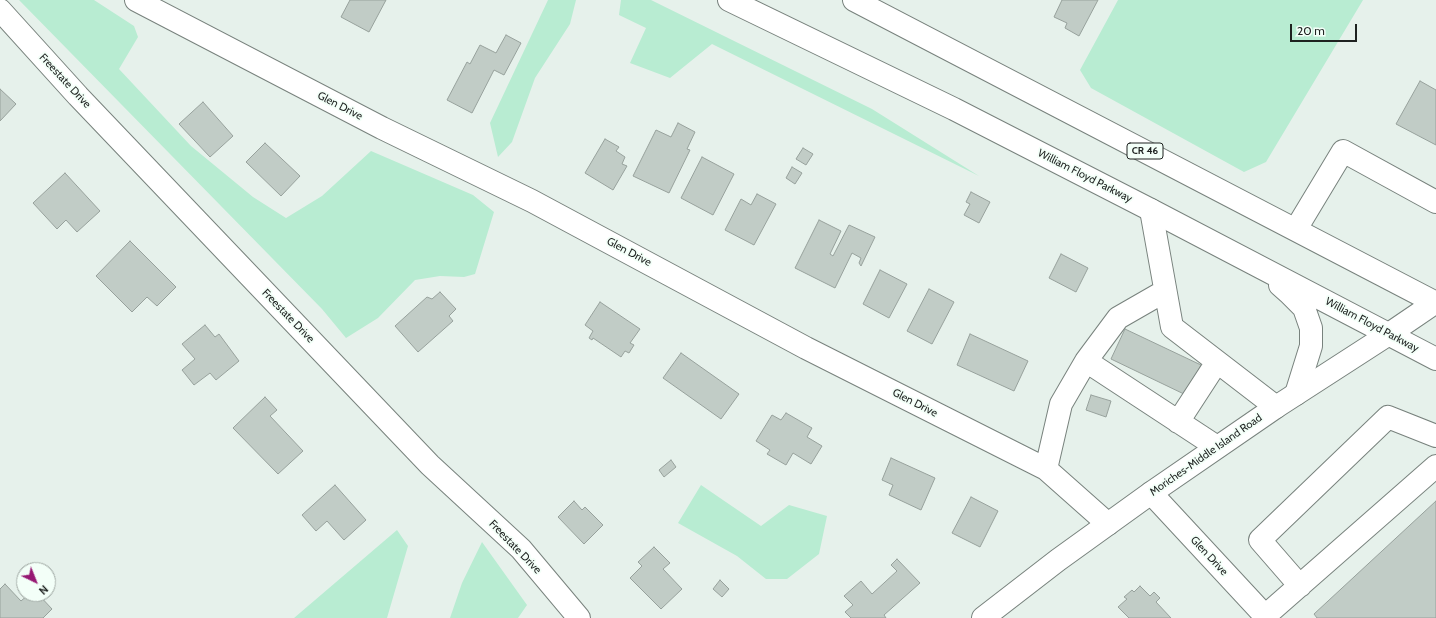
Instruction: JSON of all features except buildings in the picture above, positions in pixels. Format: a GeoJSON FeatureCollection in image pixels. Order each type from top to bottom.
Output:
{"type":"FeatureCollection","features":[{"type":"Feature","properties":{"kind":"main road","name":"Glen Drive"},"geometry":{"type":"LineString","coordinates":[[136,0],[375,124],[532,201],[806,348],[1046,469],[1108,524]]}},
{"type":"Feature","properties":{"kind":"main road","name":"William Floyd Parkway"},"geometry":{"type":"LineString","coordinates":[[729,0],[954,109],[1152,210],[1436,359]]}},
{"type":"Feature","properties":{"kind":"main road","name":"CR 46"},"geometry":{"type":"LineString","coordinates":[[854,0],[1436,302]]}},
{"type":"Feature","properties":{"kind":"main road","name":"Freestate Drive"},"geometry":{"type":"LineString","coordinates":[[0,10],[89,107],[430,465],[520,549],[579,618]]}},
{"type":"Feature","properties":{"kind":"main road"},"geometry":{"type":"LineString","coordinates":[[1296,229],[1343,151],[1436,202]]}},
{"type":"Feature","properties":{"kind":"main road"},"geometry":{"type":"LineString","coordinates":[[1152,210],[1172,327],[1276,406]]}},
{"type":"Feature","properties":{"kind":"main road"},"geometry":{"type":"LineString","coordinates":[[1249,261],[1290,293],[1304,308],[1311,328],[1312,346],[1296,394]]}},
{"type":"Feature","properties":{"kind":"main road"},"geometry":{"type":"LineString","coordinates":[[1046,469],[1061,404],[1086,361],[1118,318],[1165,291]]}},
{"type":"Feature","properties":{"kind":"main road","name":"Moriches-Middle Island Road"},"geometry":{"type":"LineString","coordinates":[[983,618],[1058,560],[1151,493],[1276,406],[1389,334],[1436,302]]}},
{"type":"Feature","properties":{"kind":"main road"},"geometry":{"type":"LineString","coordinates":[[1086,361],[1217,447]]}},
{"type":"Feature","properties":{"kind":"main road"},"geometry":{"type":"LineString","coordinates":[[1178,422],[1217,362]]}},
{"type":"Feature","properties":{"kind":"main road"},"geometry":{"type":"LineString","coordinates":[[1300,586],[1260,540],[1388,417],[1436,436]]}},
{"type":"Feature","properties":{"kind":"main road"},"geometry":{"type":"LineString","coordinates":[[1266,617],[1436,466]]}},
{"type":"Feature","properties":{"kind":"main road","name":"Glen Drive"},"geometry":{"type":"LineString","coordinates":[[1151,493],[1266,617]]}},
{"type":"Feature","properties":{"kind":"green space"},"geometry":{"type":"Polygon","coordinates":[[[19,0],[94,0],[134,26],[138,37],[119,69],[191,146],[253,197],[286,218],[322,196],[371,151],[473,195],[494,212],[475,274],[464,277],[440,276],[415,280],[378,318],[346,338],[322,309],[19,0]]]}},
{"type":"Feature","properties":{"kind":"green space"},"geometry":{"type":"Polygon","coordinates":[[[548,0],[576,0],[570,24],[535,78],[512,142],[498,157],[490,123],[548,0]]]}},
{"type":"Feature","properties":{"kind":"green space"},"geometry":{"type":"Polygon","coordinates":[[[621,0],[651,0],[872,109],[979,176],[712,44],[670,78],[630,63],[646,28],[619,15],[621,0]]]}},
{"type":"Feature","properties":{"kind":"green space"},"geometry":{"type":"Polygon","coordinates":[[[1118,0],[1363,0],[1266,162],[1244,172],[1091,88],[1080,70],[1118,0]]]}},
{"type":"Feature","properties":{"kind":"green space"},"geometry":{"type":"Polygon","coordinates":[[[701,485],[761,526],[789,505],[827,516],[819,554],[787,579],[766,579],[737,556],[678,523],[701,485]]]}},
{"type":"Feature","properties":{"kind":"green space"},"geometry":{"type":"Polygon","coordinates":[[[397,530],[408,546],[387,618],[294,618],[397,530]]]}},
{"type":"Feature","properties":{"kind":"green space"},"geometry":{"type":"Polygon","coordinates":[[[482,542],[527,605],[518,618],[450,618],[462,583],[482,542]]]}}]}
